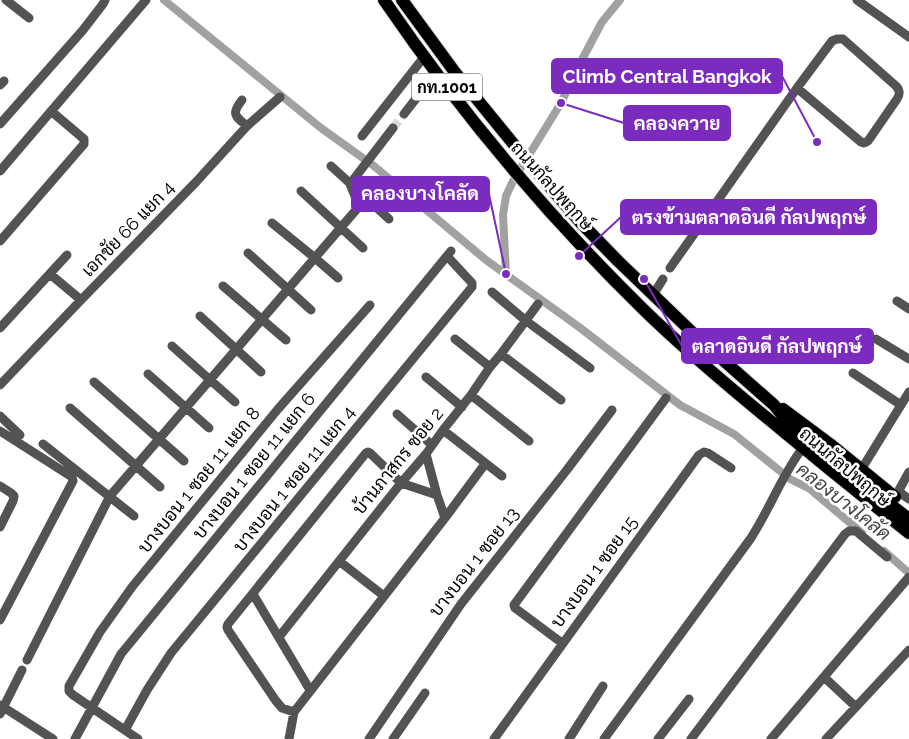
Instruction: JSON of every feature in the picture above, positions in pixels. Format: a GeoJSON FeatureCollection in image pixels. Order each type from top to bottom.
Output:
{"type":"FeatureCollection","features":[{"type":"Feature","properties":{"kind":"main road","name":"ถนนกัลปพฤกษ์"},"geometry":{"type":"LineString","coordinates":[[384,0],[436,73],[524,182],[576,240],[644,310],[762,414],[890,511],[909,519]]}},
{"type":"Feature","properties":{"kind":"main road","name":"ถนนกัลปพฤกษ์"},"geometry":{"type":"LineString","coordinates":[[402,0],[454,71],[581,223],[652,295],[774,405],[791,426],[890,511],[909,533]]}},
{"type":"Feature","properties":{"kind":"main road","name":"ถนนกัลปพฤกษ์"},"geometry":{"type":"LineString","coordinates":[[774,405],[806,426],[909,508]]}},
{"type":"Feature","properties":{"kind":"main road","name":"ถนนกัลปพฤกษ์"},"geometry":{"type":"LineString","coordinates":[[762,414],[772,428],[807,462],[909,543]]}},
{"type":"Feature","properties":{"kind":"street"},"geometry":{"type":"LineString","coordinates":[[6,0],[29,18]]}},
{"type":"Feature","properties":{"kind":"street"},"geometry":{"type":"LineString","coordinates":[[1,122],[83,30],[105,0]]}},
{"type":"Feature","properties":{"kind":"street"},"geometry":{"type":"LineString","coordinates":[[0,171],[146,0]]}},
{"type":"Feature","properties":{"kind":"street"},"geometry":{"type":"LineString","coordinates":[[857,0],[909,37]]}},
{"type":"Feature","properties":{"kind":"street"},"geometry":{"type":"LineString","coordinates":[[670,268],[797,88],[831,42],[835,39],[842,40],[896,86],[899,94],[868,141],[864,144],[797,88]]}},
{"type":"Feature","properties":{"kind":"street"},"geometry":{"type":"LineString","coordinates":[[362,136],[424,56]]}},
{"type":"Feature","properties":{"kind":"street"},"geometry":{"type":"LineString","coordinates":[[404,114],[436,73]]}},
{"type":"Feature","properties":{"kind":"street","name":"เอกชัย 66 แยก 4"},"geometry":{"type":"LineString","coordinates":[[0,385],[196,182],[247,126],[280,97]]}},
{"type":"Feature","properties":{"kind":"street"},"geometry":{"type":"LineString","coordinates":[[242,100],[236,107],[235,112],[237,118],[247,126]]}},
{"type":"Feature","properties":{"kind":"street"},"geometry":{"type":"LineString","coordinates":[[0,242],[84,144],[84,139],[52,111]]}},
{"type":"Feature","properties":{"kind":"street"},"geometry":{"type":"LineString","coordinates":[[350,184],[394,128]]}},
{"type":"Feature","properties":{"kind":"street"},"geometry":{"type":"LineString","coordinates":[[331,166],[389,219]]}},
{"type":"Feature","properties":{"kind":"street"},"geometry":{"type":"LineString","coordinates":[[27,660],[110,496],[356,210],[357,201],[350,184]]}},
{"type":"Feature","properties":{"kind":"street"},"geometry":{"type":"LineString","coordinates":[[301,191],[363,248]]}},
{"type":"Feature","properties":{"kind":"street"},"geometry":{"type":"LineString","coordinates":[[272,222],[338,278]]}},
{"type":"Feature","properties":{"kind":"street"},"geometry":{"type":"LineString","coordinates":[[248,253],[311,310]]}},
{"type":"Feature","properties":{"kind":"street","name":"บางบอน 1 ซอย 11 แยก 6"},"geometry":{"type":"LineString","coordinates":[[75,739],[122,654],[449,254]]}},
{"type":"Feature","properties":{"kind":"street","name":"บางบอน 1 ซอย 11 แยก 4"},"geometry":{"type":"LineString","coordinates":[[125,730],[171,653],[472,287],[472,283],[449,254]]}},
{"type":"Feature","properties":{"kind":"street"},"geometry":{"type":"LineString","coordinates":[[0,328],[67,255]]}},
{"type":"Feature","properties":{"kind":"street"},"geometry":{"type":"LineString","coordinates":[[50,274],[81,300]]}},
{"type":"Feature","properties":{"kind":"street"},"geometry":{"type":"LineString","coordinates":[[652,295],[663,279]]}},
{"type":"Feature","properties":{"kind":"street"},"geometry":{"type":"LineString","coordinates":[[223,286],[286,340]]}},
{"type":"Feature","properties":{"kind":"street"},"geometry":{"type":"LineString","coordinates":[[492,292],[590,368]]}},
{"type":"Feature","properties":{"kind":"street"},"geometry":{"type":"LineString","coordinates":[[897,301],[909,308]]}},
{"type":"Feature","properties":{"kind":"street","name":"บ้านภาสกร ซอย 2"},"geometry":{"type":"LineString","coordinates":[[279,637],[426,454],[538,304]]}},
{"type":"Feature","properties":{"kind":"street","name":"บางบอน 1 ซอย 11 แยก 8"},"geometry":{"type":"LineString","coordinates":[[92,708],[73,695],[69,686],[100,632],[132,587],[278,410],[370,305]]}},
{"type":"Feature","properties":{"kind":"street"},"geometry":{"type":"LineString","coordinates":[[200,316],[261,372]]}},
{"type":"Feature","properties":{"kind":"street"},"geometry":{"type":"LineString","coordinates":[[455,339],[490,367]]}},
{"type":"Feature","properties":{"kind":"street"},"geometry":{"type":"LineString","coordinates":[[876,339],[909,359]]}},
{"type":"Feature","properties":{"kind":"street"},"geometry":{"type":"LineString","coordinates":[[172,346],[235,402]]}},
{"type":"Feature","properties":{"kind":"street"},"geometry":{"type":"LineString","coordinates":[[501,354],[561,400]]}},
{"type":"Feature","properties":{"kind":"street"},"geometry":{"type":"LineString","coordinates":[[852,373],[901,405]]}},
{"type":"Feature","properties":{"kind":"street"},"geometry":{"type":"LineString","coordinates":[[148,374],[209,428]]}},
{"type":"Feature","properties":{"kind":"street"},"geometry":{"type":"LineString","coordinates":[[426,377],[462,407]]}},
{"type":"Feature","properties":{"kind":"street"},"geometry":{"type":"LineString","coordinates":[[94,382],[184,461]]}},
{"type":"Feature","properties":{"kind":"street"},"geometry":{"type":"LineString","coordinates":[[861,470],[909,392]]}},
{"type":"Feature","properties":{"kind":"street"},"geometry":{"type":"LineString","coordinates":[[471,395],[529,441]]}},
{"type":"Feature","properties":{"kind":"street"},"geometry":{"type":"LineString","coordinates":[[562,642],[515,608],[514,605],[666,398]]}},
{"type":"Feature","properties":{"kind":"street"},"geometry":{"type":"LineString","coordinates":[[70,408],[160,487]]}},
{"type":"Feature","properties":{"kind":"street","name":"บางบอน 1 ซอย 13"},"geometry":{"type":"LineString","coordinates":[[369,739],[461,604],[612,410]]}},
{"type":"Feature","properties":{"kind":"street"},"geometry":{"type":"LineString","coordinates":[[397,414],[432,444]]}},
{"type":"Feature","properties":{"kind":"street"},"geometry":{"type":"LineString","coordinates":[[0,416],[20,435]]}},
{"type":"Feature","properties":{"kind":"street"},"geometry":{"type":"LineString","coordinates":[[443,430],[502,476]]}},
{"type":"Feature","properties":{"kind":"street"},"geometry":{"type":"LineString","coordinates":[[0,431],[73,479],[67,495],[0,620]]}},
{"type":"Feature","properties":{"kind":"street"},"geometry":{"type":"LineString","coordinates":[[43,444],[134,516]]}},
{"type":"Feature","properties":{"kind":"street"},"geometry":{"type":"LineString","coordinates":[[294,712],[279,706],[228,630],[228,624],[366,453],[370,453],[401,483],[437,495]]}},
{"type":"Feature","properties":{"kind":"street","name":"บางบอน 1 ซอย 15"},"geometry":{"type":"LineString","coordinates":[[494,739],[699,454],[708,453],[731,468]]}},
{"type":"Feature","properties":{"kind":"street"},"geometry":{"type":"LineString","coordinates":[[604,739],[751,538],[763,520],[783,477],[799,453]]}},
{"type":"Feature","properties":{"kind":"street"},"geometry":{"type":"LineString","coordinates":[[426,454],[445,518]]}},
{"type":"Feature","properties":{"kind":"street"},"geometry":{"type":"LineString","coordinates":[[289,739],[294,712],[486,464]]}},
{"type":"Feature","properties":{"kind":"street"},"geometry":{"type":"LineString","coordinates":[[909,472],[899,490],[909,499]]}},
{"type":"Feature","properties":{"kind":"street"},"geometry":{"type":"LineString","coordinates":[[0,486],[14,496],[0,526]]}},
{"type":"Feature","properties":{"kind":"street"},"geometry":{"type":"LineString","coordinates":[[691,739],[845,534],[849,531],[856,531],[887,558]]}},
{"type":"Feature","properties":{"kind":"street"},"geometry":{"type":"LineString","coordinates":[[339,560],[384,596]]}},
{"type":"Feature","properties":{"kind":"street"},"geometry":{"type":"LineString","coordinates":[[771,739],[909,577]]}},
{"type":"Feature","properties":{"kind":"street"},"geometry":{"type":"LineString","coordinates":[[253,594],[310,690]]}},
{"type":"Feature","properties":{"kind":"street"},"geometry":{"type":"LineString","coordinates":[[826,739],[909,650]]}},
{"type":"Feature","properties":{"kind":"street"},"geometry":{"type":"LineString","coordinates":[[22,670],[1,708],[38,735],[53,739]]}},
{"type":"Feature","properties":{"kind":"street"},"geometry":{"type":"LineString","coordinates":[[824,677],[856,707]]}},
{"type":"Feature","properties":{"kind":"street"},"geometry":{"type":"LineString","coordinates":[[570,739],[603,686]]}},
{"type":"Feature","properties":{"kind":"street"},"geometry":{"type":"LineString","coordinates":[[392,739],[425,693]]}},
{"type":"Feature","properties":{"kind":"street"},"geometry":{"type":"LineString","coordinates":[[658,739],[689,699]]}},
{"type":"Feature","properties":{"kind":"street"},"geometry":{"type":"LineString","coordinates":[[92,708],[138,739]]}},
{"type":"Feature","properties":{"kind":"waterway","name":"คลองบางโคลัด"},"geometry":{"type":"LineString","coordinates":[[164,0],[321,128],[374,166],[486,260],[579,327],[680,405],[734,434],[790,479],[810,489],[862,533]]}},
{"type":"Feature","properties":{"kind":"waterway"},"geometry":{"type":"LineString","coordinates":[[506,274],[503,215],[506,196],[513,181],[561,103],[602,22],[620,0]]}},
{"type":"Feature","properties":{"kind":"waterway","name":"คลองบางโคลัด"},"geometry":{"type":"LineString","coordinates":[[884,551],[909,573]]}},
{"type":"Feature","properties":{"kind":"tunnel"},"geometry":{"type":"LineString","coordinates":[[393,128],[404,114]]}},
{"type":"Feature","properties":{"kind":"place","name":"คลองควาย"},"geometry":{"type":"Point","coordinates":[561,103]}},
{"type":"Feature","properties":{"kind":"place","name":"Climb Central Bangkok"},"geometry":{"type":"Point","coordinates":[817,142]}},
{"type":"Feature","properties":{"kind":"place","name":"ตรงข้ามตลาดอินดี กัลปพฤกษ์"},"geometry":{"type":"Point","coordinates":[579,256]}},
{"type":"Feature","properties":{"kind":"place","name":"คลองบางโคลัด"},"geometry":{"type":"Point","coordinates":[506,274]}},
{"type":"Feature","properties":{"kind":"place","name":"ตลาดอินดี กัลปพฤกษ์"},"geometry":{"type":"Point","coordinates":[644,279]}}]}
